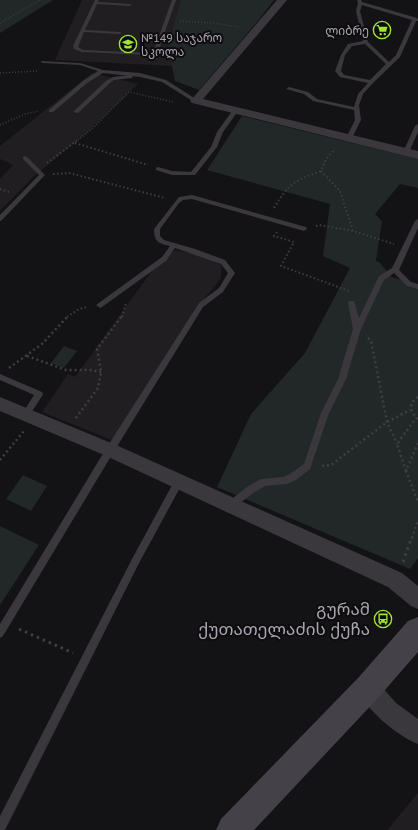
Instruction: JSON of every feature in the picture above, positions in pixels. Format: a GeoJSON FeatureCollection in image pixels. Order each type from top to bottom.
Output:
{"type":"FeatureCollection","features":[{"type":"Feature","properties":{"kind":"main road"},"geometry":{"type":"LineString","coordinates":[[232,830],[368,688],[418,631]]}},
{"type":"Feature","properties":{"kind":"street"},"geometry":{"type":"LineString","coordinates":[[282,0],[196,101],[418,155]]}},
{"type":"Feature","properties":{"kind":"street"},"geometry":{"type":"LineString","coordinates":[[0,404],[110,450],[394,580],[418,598]]}},
{"type":"Feature","properties":{"kind":"street"},"geometry":{"type":"LineString","coordinates":[[368,688],[388,710],[418,733]]}},
{"type":"Feature","properties":{"kind":"lane"},"geometry":{"type":"LineString","coordinates":[[130,5],[96,1],[75,46],[76,48],[82,51],[150,54],[156,51],[174,0]]}},
{"type":"Feature","properties":{"kind":"lane"},"geometry":{"type":"LineString","coordinates":[[344,137],[358,120],[356,105],[361,94],[371,82],[398,56],[417,20],[360,1],[358,12],[366,42],[389,64]]}},
{"type":"Feature","properties":{"kind":"lane"},"geometry":{"type":"LineString","coordinates":[[82,31],[120,33]]}},
{"type":"Feature","properties":{"kind":"lane"},"geometry":{"type":"LineString","coordinates":[[366,42],[350,45],[343,55],[338,71],[342,76],[371,82]]}},
{"type":"Feature","properties":{"kind":"lane"},"geometry":{"type":"LineString","coordinates":[[43,62],[80,64],[102,71],[140,75],[164,81],[196,101]]}},
{"type":"Feature","properties":{"kind":"lane"},"geometry":{"type":"LineString","coordinates":[[51,111],[85,82],[102,71]]}},
{"type":"Feature","properties":{"kind":"lane"},"geometry":{"type":"LineString","coordinates":[[76,112],[111,80],[140,75]]}},
{"type":"Feature","properties":{"kind":"lane"},"geometry":{"type":"LineString","coordinates":[[289,89],[306,93],[315,100],[357,109]]}},
{"type":"Feature","properties":{"kind":"lane"},"geometry":{"type":"LineString","coordinates":[[158,169],[172,173],[193,174],[214,147],[220,132],[235,110]]}},
{"type":"Feature","properties":{"kind":"lane"},"geometry":{"type":"LineString","coordinates":[[406,152],[418,126]]}},
{"type":"Feature","properties":{"kind":"lane"},"geometry":{"type":"LineString","coordinates":[[0,219],[39,173],[25,158]]}},
{"type":"Feature","properties":{"kind":"lane"},"geometry":{"type":"LineString","coordinates":[[0,633],[110,450],[201,305],[221,290],[232,273],[223,262],[162,242],[157,237],[157,229],[177,202],[181,198],[192,197],[304,229]]}},
{"type":"Feature","properties":{"kind":"lane"},"geometry":{"type":"LineString","coordinates":[[231,505],[250,490],[264,482],[284,481],[293,477],[307,466],[325,413],[342,379],[358,329],[381,278],[395,270],[418,221]]}},
{"type":"Feature","properties":{"kind":"lane"},"geometry":{"type":"LineString","coordinates":[[100,305],[164,259],[174,245]]}},
{"type":"Feature","properties":{"kind":"lane"},"geometry":{"type":"LineString","coordinates":[[395,270],[409,284],[418,287]]}},
{"type":"Feature","properties":{"kind":"lane"},"geometry":{"type":"LineString","coordinates":[[352,303],[358,329]]}},
{"type":"Feature","properties":{"kind":"lane"},"geometry":{"type":"LineString","coordinates":[[3,374],[38,394],[30,416]]}},
{"type":"Feature","properties":{"kind":"lane"},"geometry":{"type":"LineString","coordinates":[[0,828],[179,481]]}},
{"type":"Feature","properties":{"kind":"path"},"geometry":{"type":"LineString","coordinates":[[0,22],[40,0]]}},
{"type":"Feature","properties":{"kind":"path"},"geometry":{"type":"LineString","coordinates":[[167,21],[222,24]]}},
{"type":"Feature","properties":{"kind":"path"},"geometry":{"type":"LineString","coordinates":[[39,173],[74,142],[93,128],[129,92],[170,102]]}},
{"type":"Feature","properties":{"kind":"path"},"geometry":{"type":"LineString","coordinates":[[0,126],[25,114],[39,111],[51,111]]}},
{"type":"Feature","properties":{"kind":"path"},"geometry":{"type":"LineString","coordinates":[[268,219],[282,195],[295,181],[321,171],[326,159],[344,137]]}},
{"type":"Feature","properties":{"kind":"path"},"geometry":{"type":"LineString","coordinates":[[74,142],[142,162],[158,169]]}},
{"type":"Feature","properties":{"kind":"path"},"geometry":{"type":"LineString","coordinates":[[321,171],[340,191],[353,231]]}},
{"type":"Feature","properties":{"kind":"path"},"geometry":{"type":"LineString","coordinates":[[39,173],[69,173],[177,202]]}},
{"type":"Feature","properties":{"kind":"path"},"geometry":{"type":"LineString","coordinates":[[282,223],[274,236],[294,242],[280,266],[341,287]]}},
{"type":"Feature","properties":{"kind":"path"},"geometry":{"type":"LineString","coordinates":[[319,225],[353,231],[405,247]]}},
{"type":"Feature","properties":{"kind":"path"},"geometry":{"type":"LineString","coordinates":[[66,432],[98,388],[101,372],[97,349],[121,319],[125,304],[135,280]]}},
{"type":"Feature","properties":{"kind":"path"},"geometry":{"type":"LineString","coordinates":[[3,374],[43,343],[66,316],[79,309],[100,305]]}},
{"type":"Feature","properties":{"kind":"path"},"geometry":{"type":"LineString","coordinates":[[358,329],[371,341],[387,422],[397,444],[418,502]]}},
{"type":"Feature","properties":{"kind":"path"},"geometry":{"type":"LineString","coordinates":[[26,355],[66,370],[92,370],[101,372]]}},
{"type":"Feature","properties":{"kind":"path"},"geometry":{"type":"LineString","coordinates":[[397,444],[417,418],[410,410],[411,402],[418,397]]}},
{"type":"Feature","properties":{"kind":"path"},"geometry":{"type":"LineString","coordinates":[[307,466],[331,465],[387,422],[410,410]]}},
{"type":"Feature","properties":{"kind":"path"},"geometry":{"type":"LineString","coordinates":[[0,460],[30,416]]}},
{"type":"Feature","properties":{"kind":"path"},"geometry":{"type":"LineString","coordinates":[[406,471],[418,443]]}},
{"type":"Feature","properties":{"kind":"path"},"geometry":{"type":"LineString","coordinates":[[401,569],[418,522]]}},
{"type":"Feature","properties":{"kind":"path"},"geometry":{"type":"LineString","coordinates":[[25,631],[86,660]]}},
{"type":"Feature","properties":{"kind":"shaded area"},"geometry":{"type":"Polygon","coordinates":[[[0,0],[53,0],[0,33],[0,0]]]}},
{"type":"Feature","properties":{"kind":"shaded area","name":"№149 საჯარო სკოლა"},"geometry":{"type":"Polygon","coordinates":[[[82,0],[239,0],[171,66],[55,60],[82,0]]]}},
{"type":"Feature","properties":{"kind":"shaded area"},"geometry":{"type":"Polygon","coordinates":[[[181,0],[274,0],[199,90],[175,81],[168,47],[181,0]]]}},
{"type":"Feature","properties":{"kind":"shaded area"},"geometry":{"type":"Polygon","coordinates":[[[92,73],[138,84],[90,130],[33,177],[0,211],[0,179],[13,165],[0,159],[0,146],[92,73]]]}},
{"type":"Feature","properties":{"kind":"shaded area"},"geometry":{"type":"Polygon","coordinates":[[[242,116],[418,159],[418,188],[400,184],[375,214],[382,221],[376,261],[380,263],[392,277],[418,285],[418,558],[410,569],[217,487],[251,414],[305,353],[350,268],[323,256],[330,204],[207,170],[242,116]]]}},
{"type":"Feature","properties":{"kind":"shaded area"},"geometry":{"type":"Polygon","coordinates":[[[175,250],[204,256],[221,265],[221,278],[200,304],[112,440],[42,412],[68,374],[75,377],[154,268],[175,250]]]}},
{"type":"Feature","properties":{"kind":"shaded area"},"geometry":{"type":"Polygon","coordinates":[[[64,346],[77,351],[64,368],[51,363],[64,346]]]}},
{"type":"Feature","properties":{"kind":"shaded area"},"geometry":{"type":"Polygon","coordinates":[[[23,475],[47,486],[31,511],[6,499],[23,475]]]}},
{"type":"Feature","properties":{"kind":"shaded area"},"geometry":{"type":"Polygon","coordinates":[[[0,526],[39,545],[0,605],[0,526]]]}},
{"type":"Feature","properties":{"kind":"shaded area"},"geometry":{"type":"Polygon","coordinates":[[[418,793],[418,830],[387,830],[418,793]]]}},
{"type":"Feature","properties":{"kind":"place","name":"ლიბრე"},"geometry":{"type":"Point","coordinates":[382,30]}},
{"type":"Feature","properties":{"kind":"place","name":"№149 საჯარო სკოლა"},"geometry":{"type":"Point","coordinates":[128,44]}},
{"type":"Feature","properties":{"kind":"place","name":"გურამ ქუთათელაძის ქუჩა"},"geometry":{"type":"Point","coordinates":[383,619]}}]}
